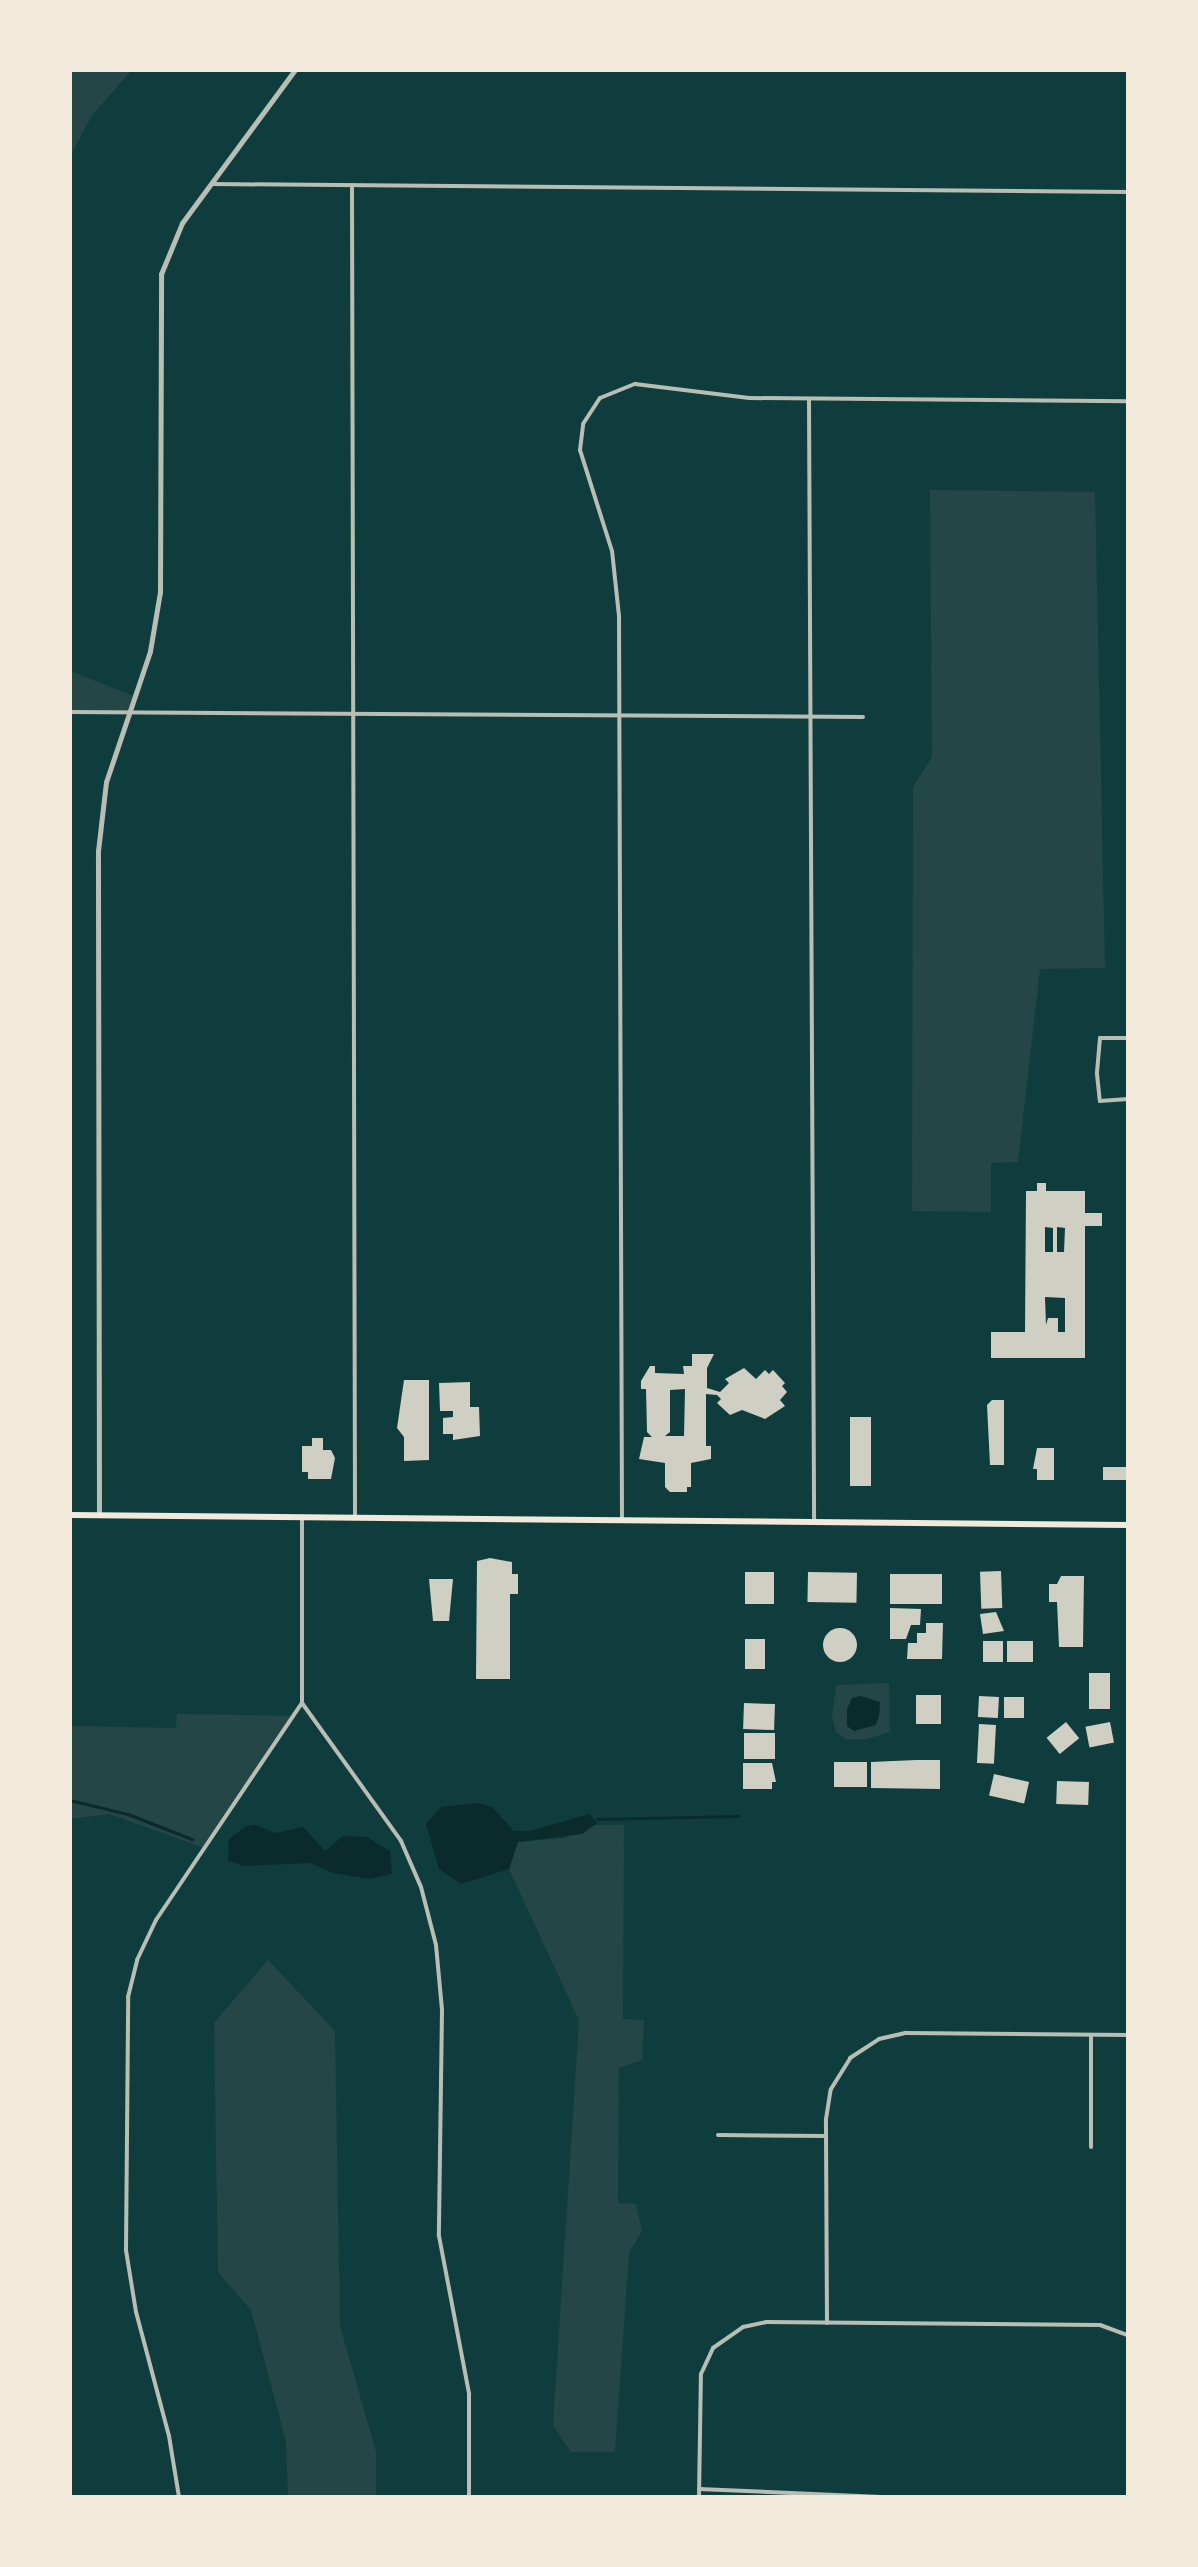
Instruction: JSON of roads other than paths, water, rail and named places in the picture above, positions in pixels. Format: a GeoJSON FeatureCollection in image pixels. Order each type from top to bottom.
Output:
{"type":"FeatureCollection","features":[{"type":"Feature","properties":{"kind":"main road"},"geometry":{"type":"LineString","coordinates":[[70,1515],[1128,1525]]}},
{"type":"Feature","properties":{"kind":"street"},"geometry":{"type":"LineString","coordinates":[[99,1515],[98,852],[106,782],[150,651],[160,592],[161,274],[176,233],[296,70]]}},
{"type":"Feature","properties":{"kind":"street"},"geometry":{"type":"LineString","coordinates":[[210,184],[1128,192]]}},
{"type":"Feature","properties":{"kind":"street"},"geometry":{"type":"LineString","coordinates":[[352,185],[355,1518]]}},
{"type":"Feature","properties":{"kind":"street"},"geometry":{"type":"LineString","coordinates":[[622,1520],[620,716],[616,574],[580,450],[583,424],[600,398],[635,384],[724,396],[1128,401]]}},
{"type":"Feature","properties":{"kind":"street"},"geometry":{"type":"LineString","coordinates":[[809,398],[814,1522]]}},
{"type":"Feature","properties":{"kind":"street"},"geometry":{"type":"LineString","coordinates":[[70,712],[863,717]]}},
{"type":"Feature","properties":{"kind":"street"},"geometry":{"type":"LineString","coordinates":[[1128,1038],[1100,1038],[1096,1074],[1100,1101],[1128,1099]]}},
{"type":"Feature","properties":{"kind":"street"},"geometry":{"type":"LineString","coordinates":[[179,2497],[169,2436],[136,2312],[126,2250],[128,1997],[137,1960],[156,1920],[302,1703],[302,1518]]}},
{"type":"Feature","properties":{"kind":"street"},"geometry":{"type":"LineString","coordinates":[[302,1703],[401,1841],[421,1887],[436,1944],[442,2010],[440,2236],[468,2394],[469,2497]]}},
{"type":"Feature","properties":{"kind":"street"},"geometry":{"type":"LineString","coordinates":[[827,2322],[827,2103],[836,2077],[856,2052],[880,2038],[906,2034],[1128,2035]]}},
{"type":"Feature","properties":{"kind":"street"},"geometry":{"type":"LineString","coordinates":[[1091,2147],[1092,2035]]}},
{"type":"Feature","properties":{"kind":"street"},"geometry":{"type":"LineString","coordinates":[[718,2136],[826,2136]]}},
{"type":"Feature","properties":{"kind":"street"},"geometry":{"type":"LineString","coordinates":[[699,2497],[700,2382],[713,2348],[732,2332],[753,2324],[1100,2326],[1128,2335]]}},
{"type":"Feature","properties":{"kind":"street"},"geometry":{"type":"LineString","coordinates":[[699,2488],[882,2497]]}},
{"type":"Feature","properties":{"kind":"waterway"},"geometry":{"type":"LineString","coordinates":[[70,1800],[128,1814],[192,1839]]}},
{"type":"Feature","properties":{"kind":"waterway"},"geometry":{"type":"LineString","coordinates":[[597,1819],[738,1816]]}}]}
